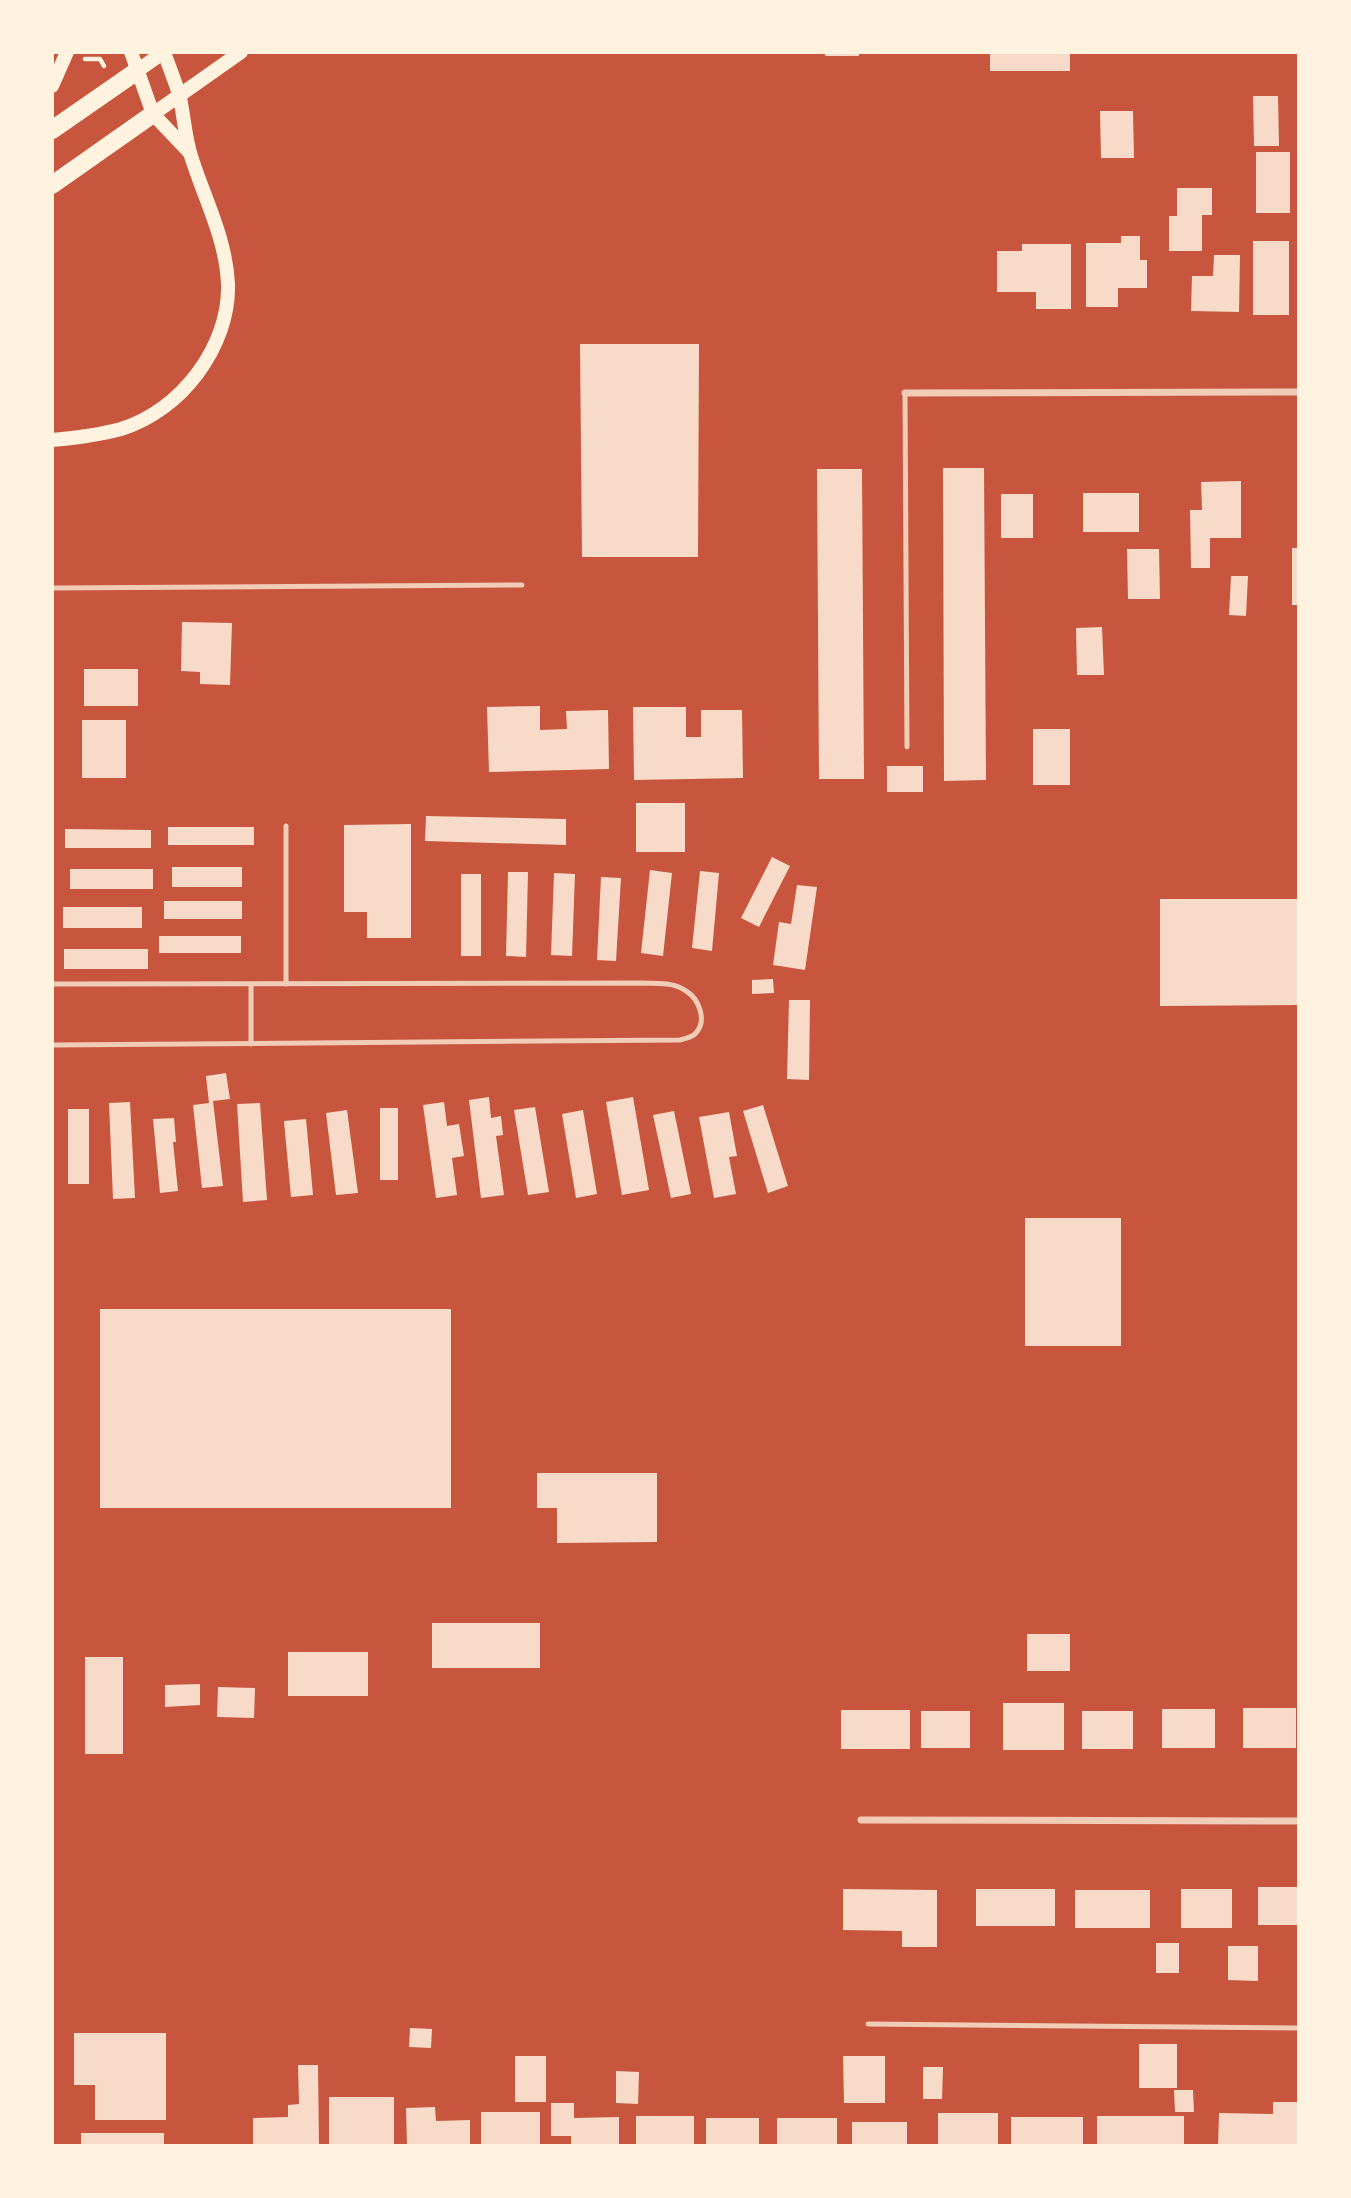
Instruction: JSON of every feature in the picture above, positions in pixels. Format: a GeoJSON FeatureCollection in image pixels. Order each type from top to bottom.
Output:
{"type":"FeatureCollection","features":[{"type":"Feature","properties":{"kind":"main road"},"geometry":{"type":"LineString","coordinates":[[131,52],[153,114],[190,153]]}},
{"type":"Feature","properties":{"kind":"main road"},"geometry":{"type":"LineString","coordinates":[[52,130],[164,52],[179,96],[190,153],[218,228],[228,283],[223,325],[211,355],[179,393],[139,421],[106,432],[52,440]]}},
{"type":"Feature","properties":{"kind":"main road"},"geometry":{"type":"LineString","coordinates":[[52,185],[241,52]]}},
{"type":"Feature","properties":{"kind":"main road"},"geometry":{"type":"LineString","coordinates":[[52,86],[73,56]]}},
{"type":"Feature","properties":{"kind":"street"},"geometry":{"type":"LineString","coordinates":[[905,393],[1298,392]]}},
{"type":"Feature","properties":{"kind":"street"},"geometry":{"type":"LineString","coordinates":[[861,1820],[1298,1821]]}},
{"type":"Feature","properties":{"kind":"lane"},"geometry":{"type":"LineString","coordinates":[[905,393],[906,747]]}},
{"type":"Feature","properties":{"kind":"lane"},"geometry":{"type":"LineString","coordinates":[[52,588],[522,584]]}},
{"type":"Feature","properties":{"kind":"lane"},"geometry":{"type":"LineString","coordinates":[[286,826],[286,984]]}},
{"type":"Feature","properties":{"kind":"lane"},"geometry":{"type":"LineString","coordinates":[[52,984],[672,984],[686,990],[701,1008],[701,1024],[695,1034],[680,1040],[52,1045]]}},
{"type":"Feature","properties":{"kind":"lane"},"geometry":{"type":"LineString","coordinates":[[251,984],[251,1044]]}},
{"type":"Feature","properties":{"kind":"lane"},"geometry":{"type":"LineString","coordinates":[[868,2024],[1298,2028]]}},
{"type":"Feature","properties":{"kind":"path"},"geometry":{"type":"LineString","coordinates":[[73,56],[100,59],[104,66]]}},
{"type":"Feature","properties":{"kind":"building"},"geometry":{"type":"Polygon","coordinates":[[[825,52],[859,52],[859,56],[825,56],[825,52]]]}},
{"type":"Feature","properties":{"kind":"building"},"geometry":{"type":"Polygon","coordinates":[[[990,52],[1070,52],[1070,71],[990,71],[990,52]]]}},
{"type":"Feature","properties":{"kind":"building"},"geometry":{"type":"Polygon","coordinates":[[[1253,96],[1278,96],[1279,146],[1254,146],[1253,96]]]}},
{"type":"Feature","properties":{"kind":"building"},"geometry":{"type":"Polygon","coordinates":[[[1100,111],[1133,111],[1134,158],[1101,158],[1100,111]]]}},
{"type":"Feature","properties":{"kind":"building"},"geometry":{"type":"Polygon","coordinates":[[[1256,152],[1290,152],[1290,213],[1256,213],[1256,152]]]}},
{"type":"Feature","properties":{"kind":"building"},"geometry":{"type":"Polygon","coordinates":[[[1177,188],[1212,188],[1212,215],[1202,215],[1202,251],[1169,251],[1169,216],[1177,216],[1177,188]]]}},
{"type":"Feature","properties":{"kind":"building"},"geometry":{"type":"Polygon","coordinates":[[[1121,236],[1140,236],[1140,260],[1147,260],[1147,288],[1118,288],[1118,307],[1086,307],[1086,243],[1121,243],[1121,236]]]}},
{"type":"Feature","properties":{"kind":"building"},"geometry":{"type":"Polygon","coordinates":[[[1253,241],[1289,241],[1289,315],[1253,315],[1253,241]]]}},
{"type":"Feature","properties":{"kind":"building"},"geometry":{"type":"Polygon","coordinates":[[[1022,244],[1071,244],[1071,309],[1036,309],[1036,292],[997,292],[997,251],[1022,251],[1022,244]]]}},
{"type":"Feature","properties":{"kind":"building"},"geometry":{"type":"Polygon","coordinates":[[[1214,255],[1240,255],[1239,312],[1191,311],[1192,276],[1213,276],[1214,255]]]}},
{"type":"Feature","properties":{"kind":"building"},"geometry":{"type":"Polygon","coordinates":[[[580,344],[699,344],[698,557],[582,557],[580,344]]]}},
{"type":"Feature","properties":{"kind":"building"},"geometry":{"type":"Polygon","coordinates":[[[943,468],[984,468],[986,780],[944,781],[943,468]]]}},
{"type":"Feature","properties":{"kind":"building"},"geometry":{"type":"Polygon","coordinates":[[[817,469],[862,469],[864,779],[819,779],[817,469]]]}},
{"type":"Feature","properties":{"kind":"building"},"geometry":{"type":"Polygon","coordinates":[[[1241,481],[1241,538],[1210,538],[1210,568],[1191,568],[1190,510],[1202,510],[1201,482],[1241,481]]]}},
{"type":"Feature","properties":{"kind":"building"},"geometry":{"type":"Polygon","coordinates":[[[1083,493],[1139,493],[1139,532],[1083,532],[1083,493]]]}},
{"type":"Feature","properties":{"kind":"building"},"geometry":{"type":"Polygon","coordinates":[[[1001,494],[1033,494],[1033,538],[1001,538],[1001,494]]]}},
{"type":"Feature","properties":{"kind":"building"},"geometry":{"type":"Polygon","coordinates":[[[1292,548],[1298,548],[1298,605],[1292,605],[1292,548]]]}},
{"type":"Feature","properties":{"kind":"building"},"geometry":{"type":"Polygon","coordinates":[[[1127,549],[1159,549],[1160,599],[1128,599],[1127,549]]]}},
{"type":"Feature","properties":{"kind":"building"},"geometry":{"type":"Polygon","coordinates":[[[1231,576],[1248,576],[1246,616],[1229,615],[1231,576]]]}},
{"type":"Feature","properties":{"kind":"building"},"geometry":{"type":"Polygon","coordinates":[[[182,622],[232,623],[230,685],[200,684],[200,672],[181,671],[182,622]]]}},
{"type":"Feature","properties":{"kind":"building"},"geometry":{"type":"Polygon","coordinates":[[[1102,627],[1104,675],[1077,675],[1076,628],[1102,627]]]}},
{"type":"Feature","properties":{"kind":"building"},"geometry":{"type":"Polygon","coordinates":[[[84,669],[138,669],[138,706],[84,706],[84,669]]]}},
{"type":"Feature","properties":{"kind":"building"},"geometry":{"type":"Polygon","coordinates":[[[540,706],[540,730],[567,729],[566,711],[608,710],[609,769],[489,772],[487,707],[540,706]]]}},
{"type":"Feature","properties":{"kind":"building"},"geometry":{"type":"Polygon","coordinates":[[[633,707],[686,707],[686,737],[701,737],[701,710],[742,710],[743,778],[634,780],[633,707]]]}},
{"type":"Feature","properties":{"kind":"building"},"geometry":{"type":"Polygon","coordinates":[[[82,720],[126,720],[126,778],[82,778],[82,720]]]}},
{"type":"Feature","properties":{"kind":"building"},"geometry":{"type":"Polygon","coordinates":[[[1033,729],[1070,729],[1070,785],[1033,785],[1033,729]]]}},
{"type":"Feature","properties":{"kind":"building"},"geometry":{"type":"Polygon","coordinates":[[[887,766],[923,766],[923,792],[887,792],[887,766]]]}},
{"type":"Feature","properties":{"kind":"building"},"geometry":{"type":"Polygon","coordinates":[[[636,803],[685,803],[685,852],[636,852],[636,803]]]}},
{"type":"Feature","properties":{"kind":"building"},"geometry":{"type":"Polygon","coordinates":[[[426,816],[566,819],[566,845],[425,841],[426,816]]]}},
{"type":"Feature","properties":{"kind":"building"},"geometry":{"type":"Polygon","coordinates":[[[411,824],[411,938],[367,938],[367,912],[344,912],[344,825],[411,824]]]}},
{"type":"Feature","properties":{"kind":"building"},"geometry":{"type":"Polygon","coordinates":[[[168,827],[254,827],[254,845],[168,845],[168,827]]]}},
{"type":"Feature","properties":{"kind":"building"},"geometry":{"type":"Polygon","coordinates":[[[65,829],[151,830],[151,848],[65,848],[65,829]]]}},
{"type":"Feature","properties":{"kind":"building"},"geometry":{"type":"Polygon","coordinates":[[[772,857],[790,866],[759,927],[741,918],[772,857]]]}},
{"type":"Feature","properties":{"kind":"building"},"geometry":{"type":"Polygon","coordinates":[[[172,867],[242,867],[242,887],[172,887],[172,867]]]}},
{"type":"Feature","properties":{"kind":"building"},"geometry":{"type":"Polygon","coordinates":[[[70,869],[153,869],[153,889],[70,889],[70,869]]]}},
{"type":"Feature","properties":{"kind":"building"},"geometry":{"type":"Polygon","coordinates":[[[650,870],[672,873],[663,956],[641,953],[650,870]]]}},
{"type":"Feature","properties":{"kind":"building"},"geometry":{"type":"Polygon","coordinates":[[[700,871],[719,873],[712,951],[692,948],[700,871]]]}},
{"type":"Feature","properties":{"kind":"building"},"geometry":{"type":"Polygon","coordinates":[[[508,872],[528,872],[526,957],[506,956],[508,872]]]}},
{"type":"Feature","properties":{"kind":"building"},"geometry":{"type":"Polygon","coordinates":[[[554,873],[575,874],[572,956],[551,955],[554,873]]]}},
{"type":"Feature","properties":{"kind":"building"},"geometry":{"type":"Polygon","coordinates":[[[461,874],[481,874],[481,956],[461,956],[461,874]]]}},
{"type":"Feature","properties":{"kind":"building"},"geometry":{"type":"Polygon","coordinates":[[[601,877],[621,878],[616,961],[597,960],[601,877]]]}},
{"type":"Feature","properties":{"kind":"building"},"geometry":{"type":"Polygon","coordinates":[[[797,885],[817,887],[805,970],[773,965],[779,922],[791,924],[797,885]]]}},
{"type":"Feature","properties":{"kind":"building"},"geometry":{"type":"Polygon","coordinates":[[[1160,899],[1298,899],[1298,1005],[1160,1006],[1160,899]]]}},
{"type":"Feature","properties":{"kind":"building"},"geometry":{"type":"Polygon","coordinates":[[[164,901],[242,901],[242,919],[164,919],[164,901]]]}},
{"type":"Feature","properties":{"kind":"building"},"geometry":{"type":"Polygon","coordinates":[[[63,907],[142,907],[142,928],[63,928],[63,907]]]}},
{"type":"Feature","properties":{"kind":"building"},"geometry":{"type":"Polygon","coordinates":[[[159,936],[241,936],[241,953],[159,953],[159,936]]]}},
{"type":"Feature","properties":{"kind":"building"},"geometry":{"type":"Polygon","coordinates":[[[64,949],[148,949],[148,969],[64,969],[64,949]]]}},
{"type":"Feature","properties":{"kind":"building"},"geometry":{"type":"Polygon","coordinates":[[[773,979],[774,993],[752,994],[752,980],[773,979]]]}},
{"type":"Feature","properties":{"kind":"building"},"geometry":{"type":"Polygon","coordinates":[[[789,1000],[810,1000],[809,1080],[787,1079],[789,1000]]]}},
{"type":"Feature","properties":{"kind":"building"},"geometry":{"type":"Polygon","coordinates":[[[226,1073],[230,1099],[213,1101],[223,1186],[202,1188],[193,1105],[209,1103],[206,1076],[226,1073]]]}},
{"type":"Feature","properties":{"kind":"building"},"geometry":{"type":"Polygon","coordinates":[[[489,1097],[491,1118],[501,1116],[503,1135],[496,1136],[504,1195],[481,1198],[469,1100],[489,1097]]]}},
{"type":"Feature","properties":{"kind":"building"},"geometry":{"type":"Polygon","coordinates":[[[633,1097],[649,1190],[622,1195],[606,1102],[633,1097]]]}},
{"type":"Feature","properties":{"kind":"building"},"geometry":{"type":"Polygon","coordinates":[[[130,1102],[135,1198],[113,1199],[109,1103],[130,1102]]]}},
{"type":"Feature","properties":{"kind":"building"},"geometry":{"type":"Polygon","coordinates":[[[444,1102],[447,1126],[459,1124],[464,1156],[452,1158],[457,1195],[436,1198],[423,1105],[444,1102]]]}},
{"type":"Feature","properties":{"kind":"building"},"geometry":{"type":"Polygon","coordinates":[[[260,1103],[267,1200],[243,1202],[237,1104],[260,1103]]]}},
{"type":"Feature","properties":{"kind":"building"},"geometry":{"type":"Polygon","coordinates":[[[763,1105],[788,1186],[768,1193],[743,1111],[763,1105]]]}},
{"type":"Feature","properties":{"kind":"building"},"geometry":{"type":"Polygon","coordinates":[[[535,1107],[549,1192],[528,1195],[514,1110],[535,1107]]]}},
{"type":"Feature","properties":{"kind":"building"},"geometry":{"type":"Polygon","coordinates":[[[380,1108],[398,1108],[398,1180],[380,1180],[380,1108]]]}},
{"type":"Feature","properties":{"kind":"building"},"geometry":{"type":"Polygon","coordinates":[[[68,1109],[89,1109],[89,1184],[68,1184],[68,1109]]]}},
{"type":"Feature","properties":{"kind":"building"},"geometry":{"type":"Polygon","coordinates":[[[347,1110],[358,1193],[336,1195],[326,1113],[347,1110]]]}},
{"type":"Feature","properties":{"kind":"building"},"geometry":{"type":"Polygon","coordinates":[[[583,1110],[597,1194],[576,1198],[562,1114],[583,1110]]]}},
{"type":"Feature","properties":{"kind":"building"},"geometry":{"type":"Polygon","coordinates":[[[674,1111],[691,1194],[671,1198],[653,1115],[674,1111]]]}},
{"type":"Feature","properties":{"kind":"building"},"geometry":{"type":"Polygon","coordinates":[[[729,1112],[737,1156],[729,1157],[736,1194],[714,1198],[699,1117],[729,1112]]]}},
{"type":"Feature","properties":{"kind":"building"},"geometry":{"type":"Polygon","coordinates":[[[174,1118],[176,1142],[173,1142],[178,1191],[160,1193],[153,1119],[174,1118]]]}},
{"type":"Feature","properties":{"kind":"building"},"geometry":{"type":"Polygon","coordinates":[[[306,1119],[313,1195],[291,1197],[284,1121],[306,1119]]]}},
{"type":"Feature","properties":{"kind":"building"},"geometry":{"type":"Polygon","coordinates":[[[1025,1218],[1121,1218],[1121,1346],[1025,1346],[1025,1218]]]}},
{"type":"Feature","properties":{"kind":"building"},"geometry":{"type":"Polygon","coordinates":[[[100,1309],[451,1309],[451,1508],[100,1508],[100,1309]]]}},
{"type":"Feature","properties":{"kind":"building"},"geometry":{"type":"Polygon","coordinates":[[[537,1473],[657,1473],[657,1542],[557,1543],[557,1508],[537,1508],[537,1473]]]}},
{"type":"Feature","properties":{"kind":"building"},"geometry":{"type":"Polygon","coordinates":[[[432,1623],[540,1623],[540,1668],[432,1668],[432,1623]]]}},
{"type":"Feature","properties":{"kind":"building"},"geometry":{"type":"Polygon","coordinates":[[[1027,1634],[1070,1634],[1070,1671],[1027,1671],[1027,1634]]]}},
{"type":"Feature","properties":{"kind":"building"},"geometry":{"type":"Polygon","coordinates":[[[288,1652],[368,1652],[368,1696],[288,1696],[288,1652]]]}},
{"type":"Feature","properties":{"kind":"building"},"geometry":{"type":"Polygon","coordinates":[[[85,1657],[123,1657],[123,1754],[85,1754],[85,1657]]]}},
{"type":"Feature","properties":{"kind":"building"},"geometry":{"type":"Polygon","coordinates":[[[200,1684],[200,1705],[165,1707],[165,1685],[200,1684]]]}},
{"type":"Feature","properties":{"kind":"building"},"geometry":{"type":"Polygon","coordinates":[[[218,1687],[255,1688],[254,1718],[217,1717],[218,1687]]]}},
{"type":"Feature","properties":{"kind":"building"},"geometry":{"type":"Polygon","coordinates":[[[1003,1703],[1064,1703],[1064,1750],[1003,1750],[1003,1703]]]}},
{"type":"Feature","properties":{"kind":"building"},"geometry":{"type":"Polygon","coordinates":[[[1243,1708],[1296,1708],[1296,1748],[1243,1748],[1243,1708]]]}},
{"type":"Feature","properties":{"kind":"building"},"geometry":{"type":"Polygon","coordinates":[[[1162,1709],[1215,1709],[1215,1748],[1162,1748],[1162,1709]]]}},
{"type":"Feature","properties":{"kind":"building"},"geometry":{"type":"Polygon","coordinates":[[[841,1710],[910,1710],[910,1749],[841,1749],[841,1710]]]}},
{"type":"Feature","properties":{"kind":"building"},"geometry":{"type":"Polygon","coordinates":[[[921,1711],[970,1711],[970,1748],[921,1748],[921,1711]]]}},
{"type":"Feature","properties":{"kind":"building"},"geometry":{"type":"Polygon","coordinates":[[[1082,1711],[1133,1711],[1133,1749],[1082,1749],[1082,1711]]]}},
{"type":"Feature","properties":{"kind":"building"},"geometry":{"type":"Polygon","coordinates":[[[1258,1887],[1298,1887],[1298,1925],[1258,1925],[1258,1887]]]}},
{"type":"Feature","properties":{"kind":"building"},"geometry":{"type":"Polygon","coordinates":[[[843,1889],[937,1890],[937,1947],[902,1947],[902,1931],[843,1930],[843,1889]]]}},
{"type":"Feature","properties":{"kind":"building"},"geometry":{"type":"Polygon","coordinates":[[[976,1889],[1055,1889],[1055,1926],[976,1926],[976,1889]]]}},
{"type":"Feature","properties":{"kind":"building"},"geometry":{"type":"Polygon","coordinates":[[[1181,1889],[1232,1889],[1232,1928],[1181,1928],[1181,1889]]]}},
{"type":"Feature","properties":{"kind":"building"},"geometry":{"type":"Polygon","coordinates":[[[1075,1890],[1150,1890],[1150,1928],[1075,1928],[1075,1890]]]}},
{"type":"Feature","properties":{"kind":"building"},"geometry":{"type":"Polygon","coordinates":[[[1156,1943],[1179,1943],[1179,1973],[1156,1973],[1156,1943]]]}},
{"type":"Feature","properties":{"kind":"building"},"geometry":{"type":"Polygon","coordinates":[[[1228,1946],[1258,1946],[1258,1981],[1228,1980],[1228,1946]]]}},
{"type":"Feature","properties":{"kind":"building"},"geometry":{"type":"Polygon","coordinates":[[[410,2028],[432,2029],[431,2048],[409,2047],[410,2028]]]}},
{"type":"Feature","properties":{"kind":"building"},"geometry":{"type":"Polygon","coordinates":[[[74,2033],[166,2033],[166,2120],[95,2120],[95,2085],[74,2085],[74,2033]]]}},
{"type":"Feature","properties":{"kind":"building"},"geometry":{"type":"Polygon","coordinates":[[[1139,2044],[1177,2044],[1177,2088],[1139,2088],[1139,2044]]]}},
{"type":"Feature","properties":{"kind":"building"},"geometry":{"type":"Polygon","coordinates":[[[515,2056],[546,2056],[546,2102],[515,2102],[515,2056]]]}},
{"type":"Feature","properties":{"kind":"building"},"geometry":{"type":"Polygon","coordinates":[[[843,2056],[885,2056],[885,2103],[844,2103],[843,2056]]]}},
{"type":"Feature","properties":{"kind":"building"},"geometry":{"type":"Polygon","coordinates":[[[298,2065],[318,2065],[319,2146],[253,2146],[253,2118],[288,2117],[288,2105],[299,2104],[298,2065]]]}},
{"type":"Feature","properties":{"kind":"building"},"geometry":{"type":"Polygon","coordinates":[[[923,2067],[943,2067],[942,2099],[923,2099],[923,2067]]]}},
{"type":"Feature","properties":{"kind":"building"},"geometry":{"type":"Polygon","coordinates":[[[616,2071],[639,2072],[638,2104],[616,2103],[616,2071]]]}},
{"type":"Feature","properties":{"kind":"building"},"geometry":{"type":"Polygon","coordinates":[[[1174,2090],[1193,2090],[1194,2112],[1175,2112],[1174,2090]]]}},
{"type":"Feature","properties":{"kind":"building"},"geometry":{"type":"Polygon","coordinates":[[[329,2097],[394,2097],[394,2146],[329,2146],[329,2097]]]}},
{"type":"Feature","properties":{"kind":"building"},"geometry":{"type":"Polygon","coordinates":[[[1273,2102],[1298,2102],[1298,2146],[1218,2146],[1219,2113],[1273,2114],[1273,2102]]]}},
{"type":"Feature","properties":{"kind":"building"},"geometry":{"type":"Polygon","coordinates":[[[551,2103],[574,2103],[574,2118],[619,2117],[619,2146],[571,2146],[571,2136],[551,2136],[551,2103]]]}},
{"type":"Feature","properties":{"kind":"building"},"geometry":{"type":"Polygon","coordinates":[[[435,2107],[436,2121],[470,2120],[470,2146],[407,2146],[406,2108],[435,2107]]]}},
{"type":"Feature","properties":{"kind":"building"},"geometry":{"type":"Polygon","coordinates":[[[481,2112],[540,2112],[540,2146],[481,2146],[481,2112]]]}},
{"type":"Feature","properties":{"kind":"building"},"geometry":{"type":"Polygon","coordinates":[[[938,2113],[998,2113],[998,2146],[938,2146],[938,2113]]]}},
{"type":"Feature","properties":{"kind":"building"},"geometry":{"type":"Polygon","coordinates":[[[636,2116],[694,2116],[694,2146],[636,2146],[636,2116]]]}},
{"type":"Feature","properties":{"kind":"building"},"geometry":{"type":"Polygon","coordinates":[[[1097,2116],[1184,2116],[1184,2146],[1097,2146],[1097,2116]]]}},
{"type":"Feature","properties":{"kind":"building"},"geometry":{"type":"Polygon","coordinates":[[[1011,2117],[1083,2117],[1083,2146],[1011,2146],[1011,2117]]]}},
{"type":"Feature","properties":{"kind":"building"},"geometry":{"type":"Polygon","coordinates":[[[706,2118],[759,2118],[759,2146],[706,2146],[706,2118]]]}},
{"type":"Feature","properties":{"kind":"building"},"geometry":{"type":"Polygon","coordinates":[[[777,2118],[837,2118],[837,2146],[777,2146],[777,2118]]]}},
{"type":"Feature","properties":{"kind":"building"},"geometry":{"type":"Polygon","coordinates":[[[852,2122],[907,2122],[907,2146],[852,2146],[852,2122]]]}},
{"type":"Feature","properties":{"kind":"building"},"geometry":{"type":"Polygon","coordinates":[[[81,2133],[164,2133],[164,2146],[81,2146],[81,2133]]]}}]}
